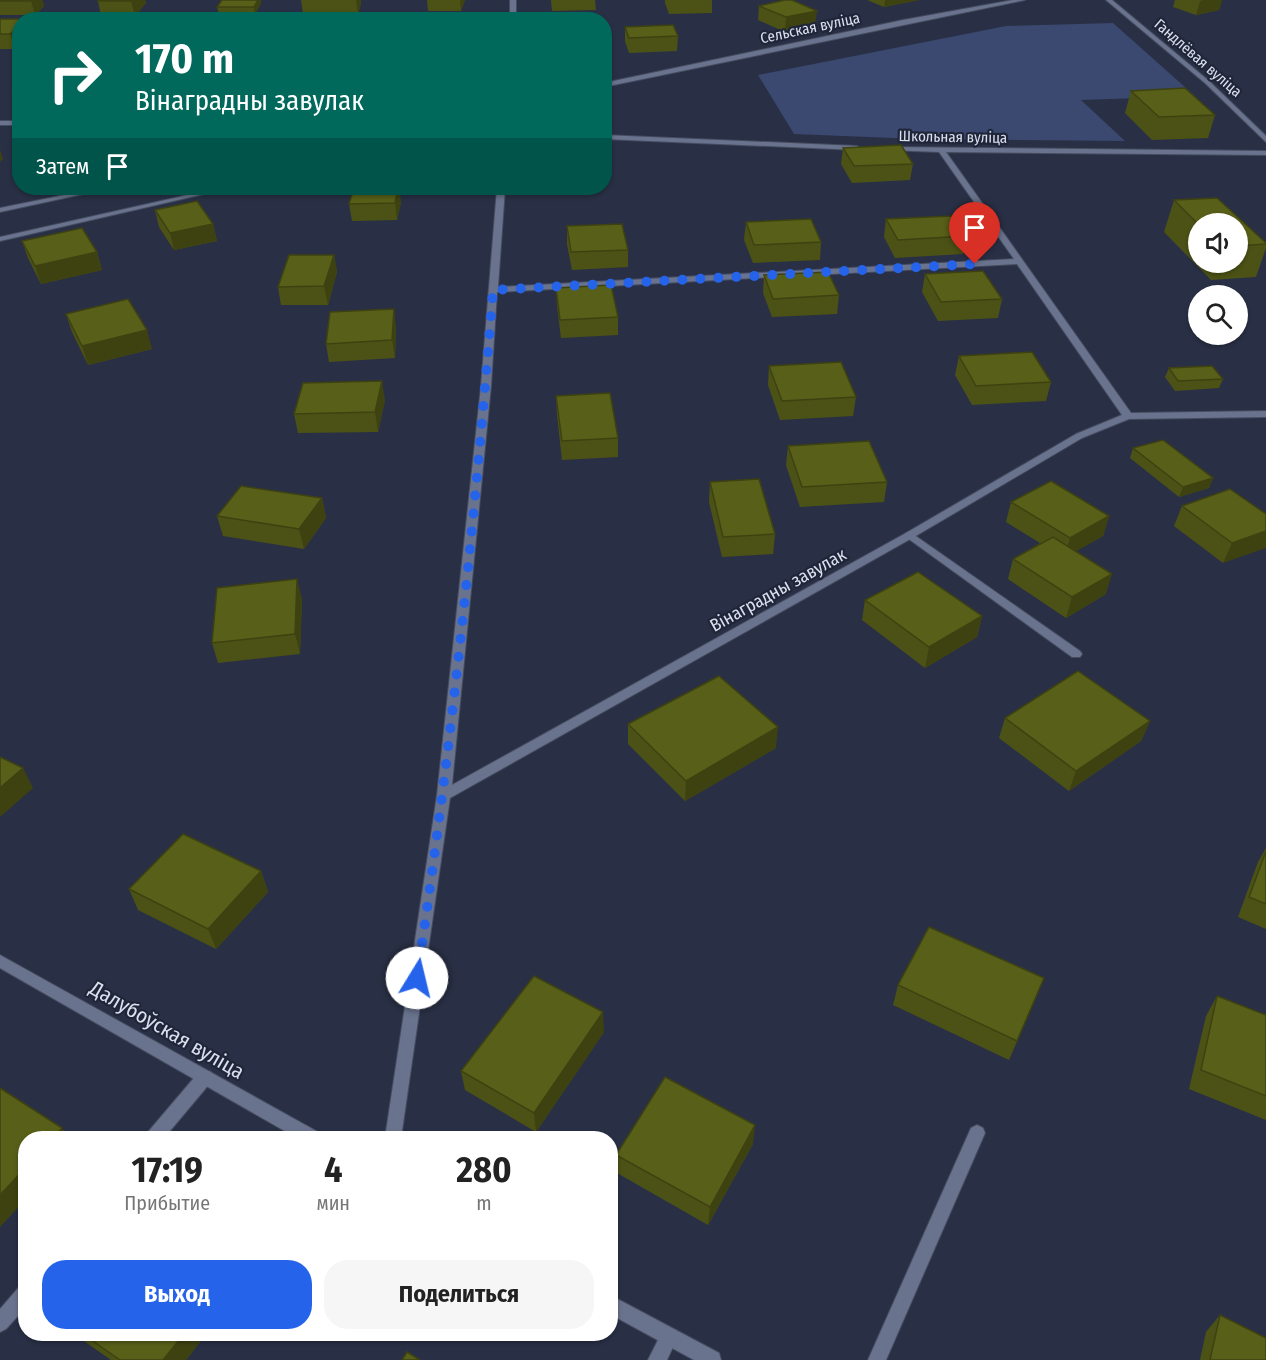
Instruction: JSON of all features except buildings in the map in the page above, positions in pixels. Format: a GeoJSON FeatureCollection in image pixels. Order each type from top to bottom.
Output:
{"type":"FeatureCollection","features":[{"type":"Feature","properties":{"kind":"street","name":"Сельская вуліца"},"geometry":{"type":"LineString","coordinates":[[612,83],[903,22],[1022,0]]}},
{"type":"Feature","properties":{"kind":"street","name":"Гандлёвая вуліца"},"geometry":{"type":"LineString","coordinates":[[1109,0],[1207,82],[1266,140]]}},
{"type":"Feature","properties":{"kind":"street"},"geometry":{"type":"LineString","coordinates":[[612,137],[861,148]]}},
{"type":"Feature","properties":{"kind":"street","name":"Школьная вуліца"},"geometry":{"type":"LineString","coordinates":[[884,149],[1266,153]]}},
{"type":"Feature","properties":{"kind":"street"},"geometry":{"type":"LineString","coordinates":[[942,151],[1128,416]]}},
{"type":"Feature","properties":{"kind":"street"},"geometry":{"type":"LineString","coordinates":[[0,210],[73,195]]}},
{"type":"Feature","properties":{"kind":"street"},"geometry":{"type":"LineString","coordinates":[[0,239],[195,195]]}},
{"type":"Feature","properties":{"kind":"street"},"geometry":{"type":"LineString","coordinates":[[394,1131],[444,795],[486,386],[500,195]]}},
{"type":"Feature","properties":{"kind":"street"},"geometry":{"type":"LineString","coordinates":[[493,290],[1020,261]]}},
{"type":"Feature","properties":{"kind":"street","name":"Вінаградны завулак"},"geometry":{"type":"LineString","coordinates":[[444,795],[910,535],[1079,436],[1128,416],[1266,414]]}},
{"type":"Feature","properties":{"kind":"street"},"geometry":{"type":"LineString","coordinates":[[910,535],[1076,654]]}},
{"type":"Feature","properties":{"kind":"street","name":"Далубоўская вуліца"},"geometry":{"type":"LineString","coordinates":[[0,961],[300,1131]]}},
{"type":"Feature","properties":{"kind":"street"},"geometry":{"type":"LineString","coordinates":[[160,1131],[205,1077]]}},
{"type":"Feature","properties":{"kind":"street"},"geometry":{"type":"LineString","coordinates":[[877,1360],[977,1133]]}},
{"type":"Feature","properties":{"kind":"street"},"geometry":{"type":"LineString","coordinates":[[0,1323],[18,1302]]}},
{"type":"Feature","properties":{"kind":"street"},"geometry":{"type":"LineString","coordinates":[[618,1308],[712,1360]]}},
{"type":"Feature","properties":{"kind":"street"},"geometry":{"type":"LineString","coordinates":[[657,1360],[669,1336]]}},
{"type":"Feature","properties":{"kind":"shaded area"},"geometry":{"type":"Polygon","coordinates":[[[1113,23],[1195,96],[1081,100],[1125,141],[918,139],[794,134],[758,75],[1006,26],[1113,23]]]}},
{"type":"Feature","properties":{"kind":"route"},"geometry":{"type":"LineString","coordinates":[[417,978],[444,795],[486,386],[493,290],[975,264]]}}]}
